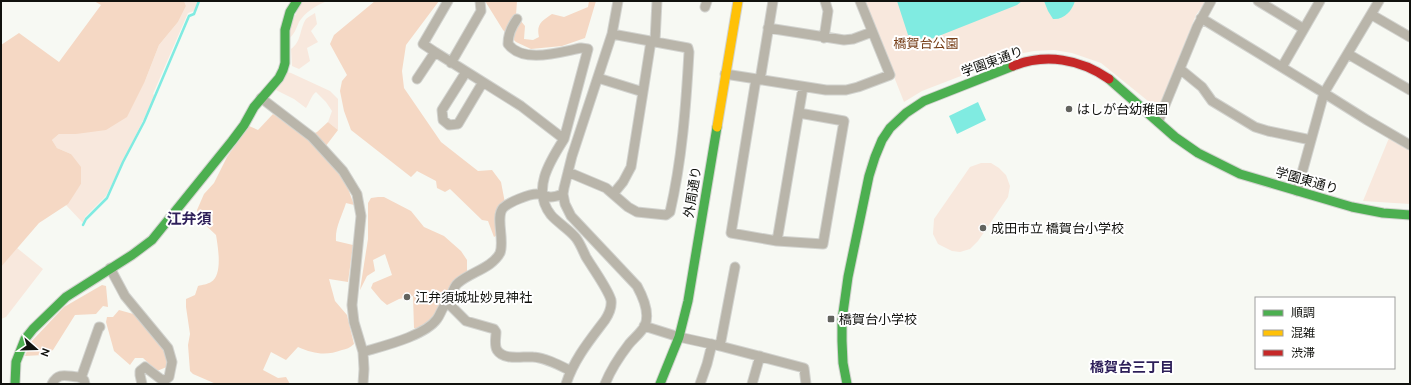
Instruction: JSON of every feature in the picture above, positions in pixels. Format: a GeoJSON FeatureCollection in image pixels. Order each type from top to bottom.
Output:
{"type":"FeatureCollection","features":[{"type":"Feature","properties":{"kind":"street"},"geometry":{"type":"LineString","coordinates":[[15,384],[16,362],[20,350],[33,329],[66,297],[144,246],[159,233],[244,125],[254,107],[279,78],[285,63],[284,30],[290,12],[297,1]]}},
{"type":"Feature","properties":{"kind":"street"},"geometry":{"type":"LineString","coordinates":[[448,1],[423,44],[521,106],[564,139]]}},
{"type":"Feature","properties":{"kind":"street"},"geometry":{"type":"LineString","coordinates":[[451,62],[481,12],[480,1]]}},
{"type":"Feature","properties":{"kind":"street"},"geometry":{"type":"LineString","coordinates":[[605,384],[614,364],[644,326],[646,321],[646,310],[642,294],[637,286],[571,216],[565,204],[563,194],[568,172],[612,34],[618,1]]}},
{"type":"Feature","properties":{"kind":"street"},"geometry":{"type":"LineString","coordinates":[[614,193],[623,182],[631,167],[653,41],[657,1]]}},
{"type":"Feature","properties":{"kind":"street","name":"外周通り"},"geometry":{"type":"LineString","coordinates":[[660,384],[679,337],[688,301],[738,1]]}},
{"type":"Feature","properties":{"kind":"street"},"geometry":{"type":"LineString","coordinates":[[773,1],[731,233],[777,241],[823,244],[844,121],[799,112]]}},
{"type":"Feature","properties":{"kind":"street"},"geometry":{"type":"LineString","coordinates":[[824,38],[828,11],[825,1]]}},
{"type":"Feature","properties":{"kind":"street"},"geometry":{"type":"LineString","coordinates":[[725,74],[826,90],[846,90],[890,76],[860,1]]}},
{"type":"Feature","properties":{"kind":"street"},"geometry":{"type":"LineString","coordinates":[[1158,122],[1201,18],[1211,1]]}},
{"type":"Feature","properties":{"kind":"street"},"geometry":{"type":"LineString","coordinates":[[1258,1],[1304,29]]}},
{"type":"Feature","properties":{"kind":"street"},"geometry":{"type":"LineString","coordinates":[[1282,67],[1320,1]]}},
{"type":"Feature","properties":{"kind":"street"},"geometry":{"type":"LineString","coordinates":[[1297,191],[1324,93],[1379,1]]}},
{"type":"Feature","properties":{"kind":"street"},"geometry":{"type":"LineString","coordinates":[[1372,15],[1410,38]]}},
{"type":"Feature","properties":{"kind":"street"},"geometry":{"type":"LineString","coordinates":[[1201,18],[1366,120],[1410,145]]}},
{"type":"Feature","properties":{"kind":"street"},"geometry":{"type":"LineString","coordinates":[[517,19],[508,38],[508,44],[515,52],[531,56],[581,48],[588,49],[564,139],[557,150],[542,184],[543,195],[550,214],[576,237],[611,300],[611,305],[608,316],[570,371],[566,384]]}},
{"type":"Feature","properties":{"kind":"street"},"geometry":{"type":"LineString","coordinates":[[768,28],[844,40],[859,38],[872,32]]}},
{"type":"Feature","properties":{"kind":"street"},"geometry":{"type":"LineString","coordinates":[[568,172],[599,184],[614,193],[628,207],[637,212],[666,215],[670,212],[681,151],[689,52],[688,48],[612,34]]}},
{"type":"Feature","properties":{"kind":"street"},"geometry":{"type":"LineString","coordinates":[[417,80],[435,52]]}},
{"type":"Feature","properties":{"kind":"street"},"geometry":{"type":"LineString","coordinates":[[1348,54],[1410,90]]}},
{"type":"Feature","properties":{"kind":"street","name":"学園東通り"},"geometry":{"type":"LineString","coordinates":[[847,384],[841,353],[844,302],[872,166],[882,140],[899,117],[924,100],[1020,63],[1047,58],[1079,63],[1096,70],[1113,82],[1158,122],[1198,153],[1240,174],[1352,206],[1383,213],[1410,215]]}},
{"type":"Feature","properties":{"kind":"street"},"geometry":{"type":"LineString","coordinates":[[1180,69],[1202,87],[1212,101],[1255,127],[1268,132],[1311,140]]}},
{"type":"Feature","properties":{"kind":"street"},"geometry":{"type":"LineString","coordinates":[[466,72],[442,110],[443,120],[449,125],[458,124],[483,82]]}},
{"type":"Feature","properties":{"kind":"street"},"geometry":{"type":"LineString","coordinates":[[598,78],[643,92]]}},
{"type":"Feature","properties":{"kind":"street"},"geometry":{"type":"LineString","coordinates":[[777,241],[803,87]]}},
{"type":"Feature","properties":{"kind":"street"},"geometry":{"type":"LineString","coordinates":[[261,98],[312,137],[343,171],[357,194],[362,216],[352,305],[354,322],[363,352],[363,384]]}},
{"type":"Feature","properties":{"kind":"street"},"geometry":{"type":"LineString","coordinates":[[363,352],[393,344],[434,323],[448,303],[453,289],[457,284],[467,276],[492,263],[499,254],[502,242],[500,214],[504,207],[516,200],[536,194],[552,197],[563,194]]}},
{"type":"Feature","properties":{"kind":"street"},"geometry":{"type":"LineString","coordinates":[[700,384],[716,345],[735,267]]}},
{"type":"Feature","properties":{"kind":"street"},"geometry":{"type":"LineString","coordinates":[[110,268],[125,296],[168,348],[172,362],[169,377],[164,381],[149,369],[145,368],[140,371],[142,384]]}},
{"type":"Feature","properties":{"kind":"street"},"geometry":{"type":"LineString","coordinates":[[448,303],[466,321],[494,329],[496,332],[497,350],[501,354],[508,357],[542,358],[570,371]]}},
{"type":"Feature","properties":{"kind":"street"},"geometry":{"type":"LineString","coordinates":[[644,326],[679,337],[804,368],[806,384]]}},
{"type":"Feature","properties":{"kind":"street"},"geometry":{"type":"LineString","coordinates":[[52,384],[55,378],[59,376],[78,377],[83,381],[100,327]]}},
{"type":"Feature","properties":{"kind":"street"},"geometry":{"type":"LineString","coordinates":[[752,384],[760,356]]}},
{"type":"Feature","properties":{"kind":"green space"},"geometry":{"type":"Polygon","coordinates":[[[184,1],[198,1],[194,11],[188,13],[153,94],[155,96],[106,196],[85,217],[83,223],[66,205],[81,184],[71,154],[57,148],[52,140],[59,134],[76,134],[145,81],[159,45],[178,22],[186,6],[184,1]]]}},
{"type":"Feature","properties":{"kind":"green space"},"geometry":{"type":"Polygon","coordinates":[[[305,1],[327,1],[304,15],[289,39],[288,31],[301,3],[305,1]]]}},
{"type":"Feature","properties":{"kind":"green space","name":"橋賀台公園"},"geometry":{"type":"Polygon","coordinates":[[[864,1],[1206,1],[1196,15],[1161,102],[1157,106],[1153,105],[1101,63],[1072,53],[1054,50],[1034,51],[1018,54],[922,91],[904,102],[864,1]]]}},
{"type":"Feature","properties":{"kind":"green space"},"geometry":{"type":"Polygon","coordinates":[[[315,13],[317,24],[311,31],[318,42],[307,48],[310,61],[299,69],[292,66],[291,49],[295,46],[299,39],[306,19],[315,13]]]}},
{"type":"Feature","properties":{"kind":"green space"},"geometry":{"type":"Polygon","coordinates":[[[287,72],[330,91],[338,99],[338,130],[328,122],[332,111],[326,102],[316,92],[306,108],[294,99],[276,90],[287,72]]]}},
{"type":"Feature","properties":{"kind":"green space"},"geometry":{"type":"Polygon","coordinates":[[[1389,138],[1410,148],[1410,204],[1363,201],[1389,138]]]}},
{"type":"Feature","properties":{"kind":"green space"},"geometry":{"type":"Polygon","coordinates":[[[981,163],[991,163],[1006,175],[1010,186],[1008,197],[978,241],[970,249],[960,252],[952,251],[938,244],[933,234],[934,219],[970,167],[981,163]]]}},
{"type":"Feature","properties":{"kind":"green space"},"geometry":{"type":"Polygon","coordinates":[[[17,248],[43,269],[6,317],[1,319],[1,267],[17,248]]]}},
{"type":"Feature","properties":{"kind":"shaded area"},"geometry":{"type":"Polygon","coordinates":[[[94,1],[184,1],[186,6],[178,22],[159,45],[145,81],[127,117],[106,130],[76,134],[59,134],[52,140],[57,148],[71,154],[81,167],[81,184],[68,204],[39,223],[1,267],[1,45],[19,33],[59,62],[101,5],[94,1]]]}},
{"type":"Feature","properties":{"kind":"shaded area"},"geometry":{"type":"Polygon","coordinates":[[[375,1],[439,1],[406,45],[402,71],[404,88],[441,142],[478,171],[492,170],[501,182],[505,203],[497,235],[494,237],[488,221],[482,220],[450,189],[445,192],[437,188],[436,181],[417,171],[411,177],[351,130],[344,111],[340,91],[342,81],[347,75],[330,44],[334,35],[375,1]]]}},
{"type":"Feature","properties":{"kind":"shaded area"},"geometry":{"type":"Polygon","coordinates":[[[485,1],[517,1],[516,15],[525,26],[524,39],[533,40],[539,37],[538,29],[541,23],[552,14],[564,17],[588,7],[589,1],[596,1],[585,38],[562,46],[531,49],[516,42],[503,30],[485,1]]]}},
{"type":"Feature","properties":{"kind":"shaded area"},"geometry":{"type":"Polygon","coordinates":[[[273,114],[306,137],[317,132],[328,122],[338,130],[325,147],[346,183],[354,205],[346,203],[338,226],[336,241],[353,245],[348,282],[329,279],[335,301],[347,315],[354,344],[346,349],[325,354],[315,353],[298,347],[286,360],[271,352],[263,370],[278,378],[286,377],[290,384],[216,384],[193,374],[190,371],[188,345],[190,334],[186,299],[195,295],[198,286],[210,283],[215,278],[219,260],[216,235],[198,218],[197,210],[204,194],[214,183],[227,157],[249,126],[258,130],[273,114]]]}},
{"type":"Feature","properties":{"kind":"shaded area"},"geometry":{"type":"Polygon","coordinates":[[[384,197],[411,211],[424,227],[444,236],[461,251],[467,260],[467,273],[428,324],[418,329],[414,328],[413,296],[399,299],[387,305],[371,288],[373,283],[392,275],[385,254],[373,260],[375,271],[367,276],[360,290],[368,239],[368,203],[371,198],[384,197]]]}},
{"type":"Feature","properties":{"kind":"shaded area"},"geometry":{"type":"Polygon","coordinates":[[[102,285],[106,286],[108,307],[103,306],[96,314],[75,315],[53,350],[43,355],[25,356],[30,343],[64,307],[102,285]]]}},
{"type":"Feature","properties":{"kind":"shaded area"},"geometry":{"type":"Polygon","coordinates":[[[119,310],[137,315],[166,350],[169,366],[157,371],[143,358],[135,358],[130,365],[114,351],[106,322],[107,317],[113,317],[119,310]]]}},
{"type":"Feature","properties":{"kind":"water"},"geometry":{"type":"Polygon","coordinates":[[[897,1],[1022,1],[1017,5],[921,43],[914,43],[909,38],[897,1]]]}},
{"type":"Feature","properties":{"kind":"water"},"geometry":{"type":"Polygon","coordinates":[[[1044,1],[1075,1],[1067,14],[1061,18],[1053,19],[1044,1]]]}},
{"type":"Feature","properties":{"kind":"water"},"geometry":{"type":"Polygon","coordinates":[[[978,102],[986,120],[957,134],[949,116],[978,102]]]}},
{"type":"Feature","properties":{"kind":"waterway"},"geometry":{"type":"LineString","coordinates":[[83,225],[86,219],[107,198],[123,162],[144,122],[189,16],[194,14],[199,1]]}},
{"type":"Feature","properties":{"kind":"traffic: fast"},"geometry":{"type":"LineString","coordinates":[[15,384],[16,362],[25,339],[33,329],[66,297],[132,255],[152,240],[232,141],[244,125],[254,107],[279,78],[285,63],[285,30],[290,12],[297,1]]}},
{"type":"Feature","properties":{"kind":"traffic: fast"},"geometry":{"type":"LineString","coordinates":[[847,384],[843,363],[842,320],[848,277],[869,176],[882,140],[890,128],[906,113],[924,101],[1013,66]]}},
{"type":"Feature","properties":{"kind":"traffic: fast"},"geometry":{"type":"LineString","coordinates":[[1109,79],[1175,137],[1198,153],[1240,174],[1352,207],[1383,213],[1410,215]]}},
{"type":"Feature","properties":{"kind":"traffic: fast"},"geometry":{"type":"LineString","coordinates":[[660,384],[679,337],[688,301],[717,127]]}},
{"type":"Feature","properties":{"kind":"traffic: slow"},"geometry":{"type":"LineString","coordinates":[[717,127],[738,1]]}},
{"type":"Feature","properties":{"kind":"traffic: jam"},"geometry":{"type":"LineString","coordinates":[[1013,66],[1038,60],[1062,60],[1086,67],[1109,79]]}},
{"type":"Feature","properties":{"kind":"place","name":"はしが台幼稚園"},"geometry":{"type":"Point","coordinates":[1069,109]}},
{"type":"Feature","properties":{"kind":"place","name":"成田市立 橋賀台小学校"},"geometry":{"type":"Point","coordinates":[983,228]}},
{"type":"Feature","properties":{"kind":"place","name":"江弁須城址妙見神社"},"geometry":{"type":"Point","coordinates":[407,297]}},
{"type":"Feature","properties":{"kind":"place","name":"橋賀台小学校"},"geometry":{"type":"Point","coordinates":[831,319]}},
{"type":"Feature","properties":{"kind":"district","name":"江弁須"},"geometry":{"type":"Point","coordinates":[189,219]}},
{"type":"Feature","properties":{"kind":"district","name":"橋賀台三丁目"},"geometry":{"type":"Point","coordinates":[1132,367]}}]}
